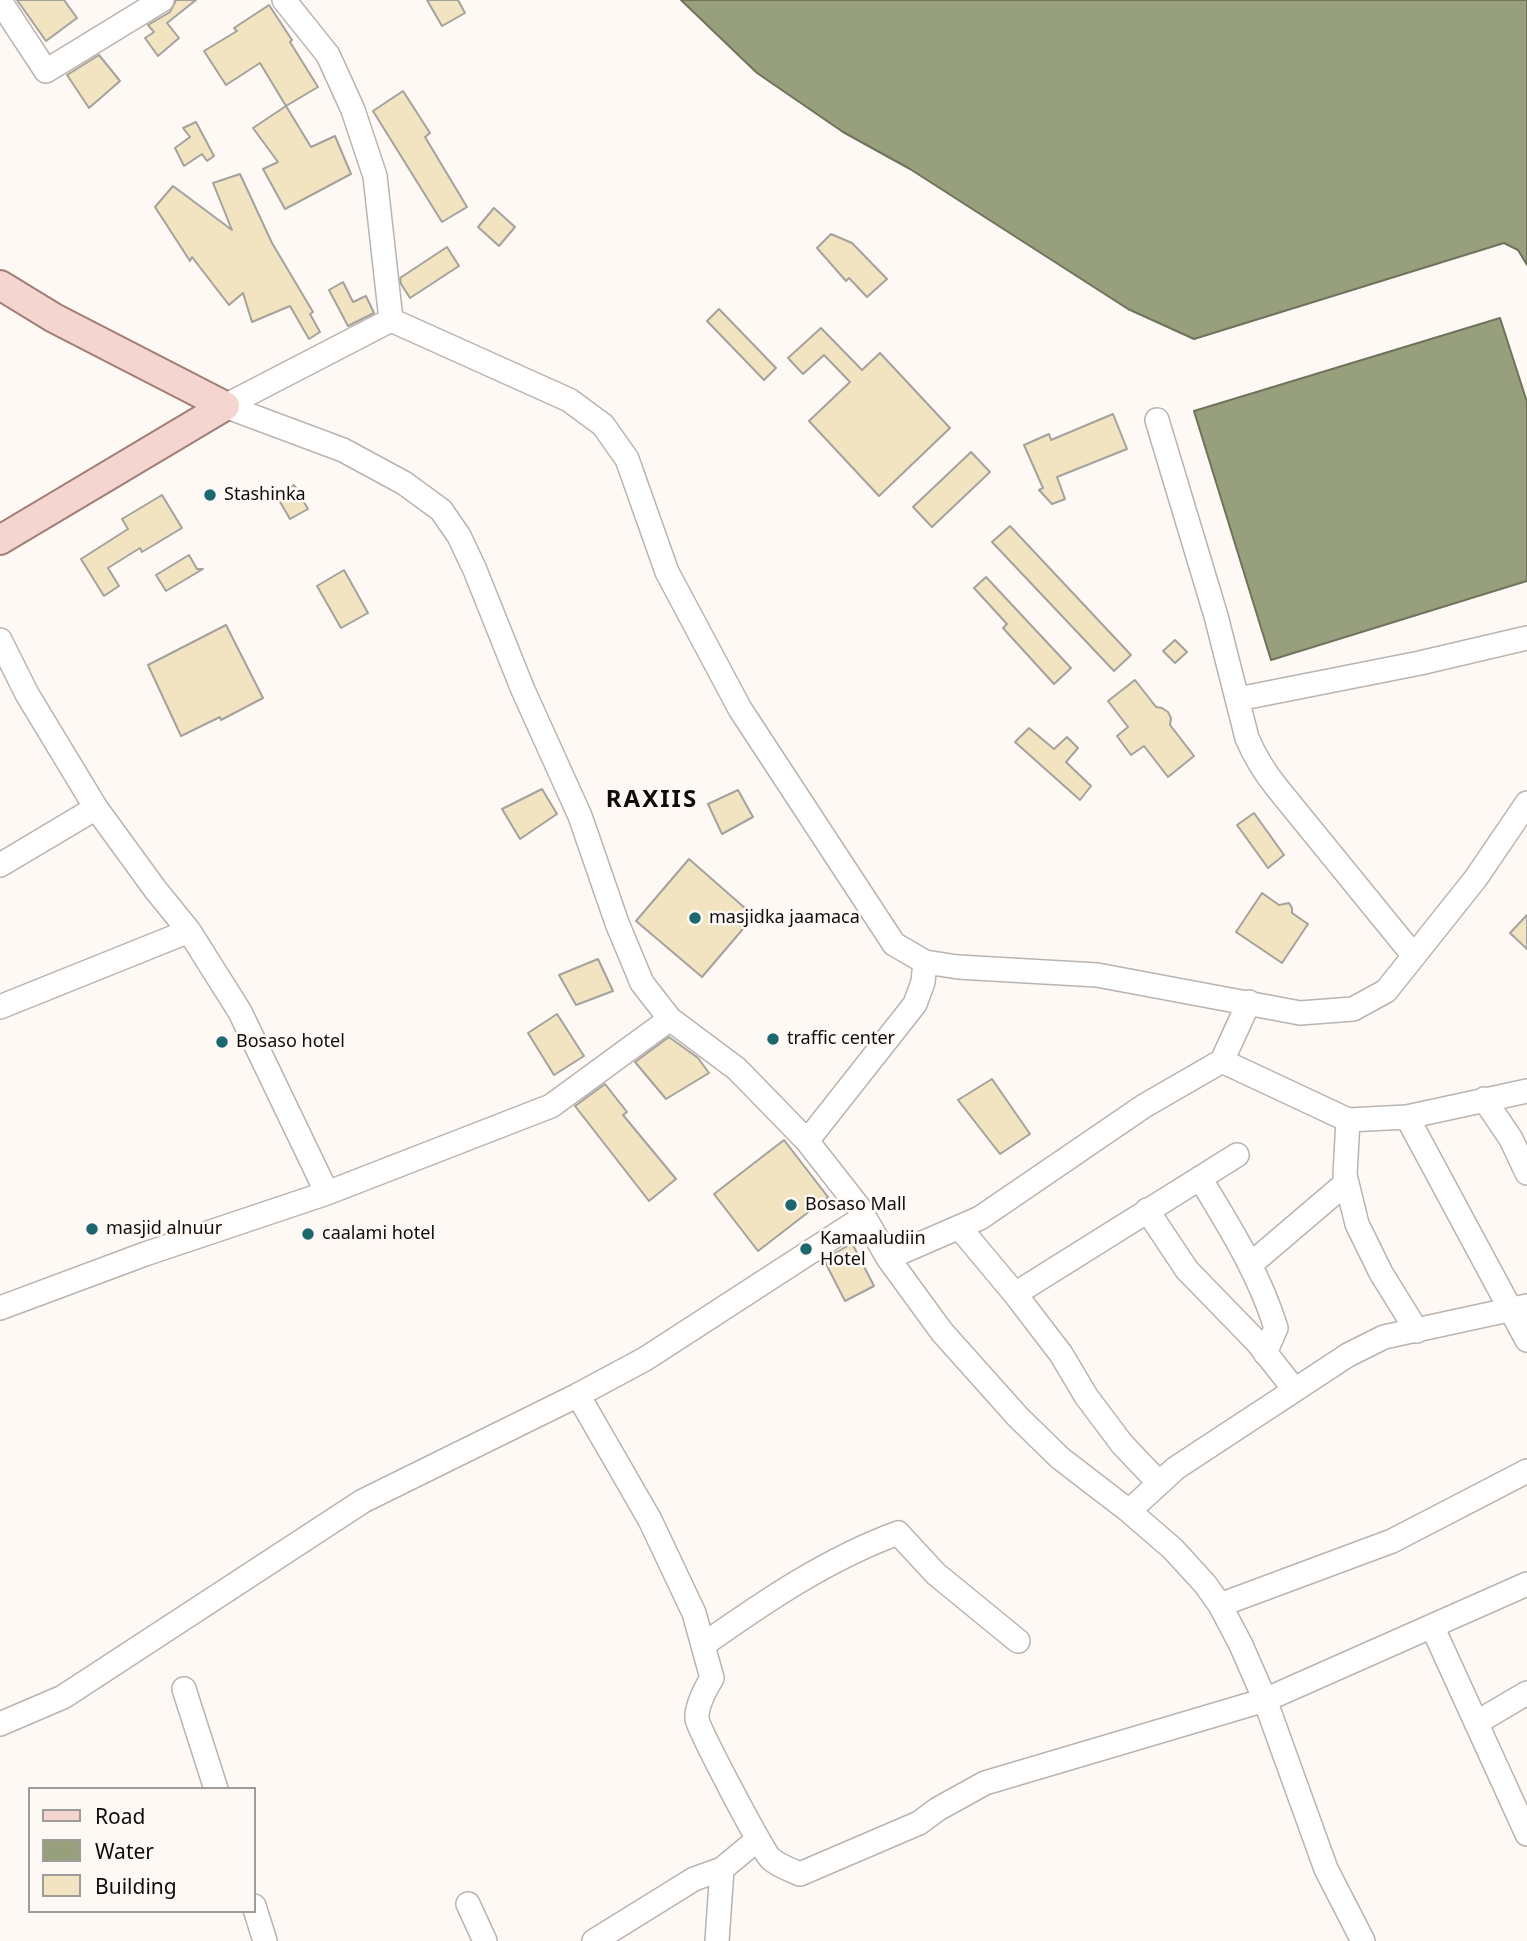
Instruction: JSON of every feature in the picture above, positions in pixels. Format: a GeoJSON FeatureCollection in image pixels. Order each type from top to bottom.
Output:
{"type":"FeatureCollection","features":[{"type":"Feature","properties":{"kind":"main road"},"geometry":{"type":"LineString","coordinates":[[0,285],[54,318],[225,406]]}},
{"type":"Feature","properties":{"kind":"main road"},"geometry":{"type":"LineString","coordinates":[[0,540],[225,406]]}},
{"type":"Feature","properties":{"kind":"street"},"geometry":{"type":"LineString","coordinates":[[7,3],[46,71],[162,0]]}},
{"type":"Feature","properties":{"kind":"street"},"geometry":{"type":"LineString","coordinates":[[284,0],[328,55],[353,110],[375,176],[391,320]]}},
{"type":"Feature","properties":{"kind":"street"},"geometry":{"type":"LineString","coordinates":[[225,406],[391,320]]}},
{"type":"Feature","properties":{"kind":"street"},"geometry":{"type":"LineString","coordinates":[[391,320],[569,400],[603,425],[627,459],[667,572],[740,709],[894,944],[925,962],[958,967],[1097,975],[1300,1013],[1353,1009],[1386,991],[1476,878],[1527,803]]}},
{"type":"Feature","properties":{"kind":"street"},"geometry":{"type":"LineString","coordinates":[[225,406],[343,450],[404,483],[441,510],[459,536],[475,570],[523,690],[580,816],[642,983],[670,1019],[737,1069],[807,1140],[864,1217],[888,1258],[942,1332],[1018,1417],[1060,1458],[1174,1549],[1205,1584],[1220,1605],[1265,1700],[1326,1868],[1363,1941]]}},
{"type":"Feature","properties":{"kind":"street"},"geometry":{"type":"LineString","coordinates":[[1157,419],[1216,616],[1247,738],[1262,768],[1414,956]]}},
{"type":"Feature","properties":{"kind":"street"},"geometry":{"type":"LineString","coordinates":[[1238,699],[1420,663],[1527,638]]}},
{"type":"Feature","properties":{"kind":"street"},"geometry":{"type":"LineString","coordinates":[[0,640],[27,694],[96,808],[189,931],[240,1012],[327,1192]]}},
{"type":"Feature","properties":{"kind":"street"},"geometry":{"type":"LineString","coordinates":[[0,865],[96,808]]}},
{"type":"Feature","properties":{"kind":"street"},"geometry":{"type":"LineString","coordinates":[[0,1007],[189,931]]}},
{"type":"Feature","properties":{"kind":"street"},"geometry":{"type":"LineString","coordinates":[[807,1140],[915,1004],[923,982],[925,962]]}},
{"type":"Feature","properties":{"kind":"street"},"geometry":{"type":"LineString","coordinates":[[888,1258],[980,1218],[1144,1106],[1222,1061],[1249,1002]]}},
{"type":"Feature","properties":{"kind":"street"},"geometry":{"type":"LineString","coordinates":[[0,1308],[145,1254],[327,1192],[551,1106],[670,1019]]}},
{"type":"Feature","properties":{"kind":"street"},"geometry":{"type":"LineString","coordinates":[[1222,1061],[1348,1120],[1407,1117],[1527,1091]]}},
{"type":"Feature","properties":{"kind":"street"},"geometry":{"type":"LineString","coordinates":[[1484,1099],[1511,1139],[1527,1172]]}},
{"type":"Feature","properties":{"kind":"street"},"geometry":{"type":"LineString","coordinates":[[1407,1117],[1519,1308],[1527,1340]]}},
{"type":"Feature","properties":{"kind":"street"},"geometry":{"type":"LineString","coordinates":[[1348,1120],[1345,1175],[1357,1224],[1381,1273],[1417,1331]]}},
{"type":"Feature","properties":{"kind":"street"},"geometry":{"type":"LineString","coordinates":[[1015,1294],[1237,1155]]}},
{"type":"Feature","properties":{"kind":"street"},"geometry":{"type":"LineString","coordinates":[[1200,1178],[1251,1264],[1276,1328],[1265,1353]]}},
{"type":"Feature","properties":{"kind":"street"},"geometry":{"type":"LineString","coordinates":[[1251,1264],[1346,1183]]}},
{"type":"Feature","properties":{"kind":"street"},"geometry":{"type":"LineString","coordinates":[[1147,1210],[1187,1270],[1265,1353],[1294,1389]]}},
{"type":"Feature","properties":{"kind":"street"},"geometry":{"type":"LineString","coordinates":[[0,1724],[63,1696],[363,1501],[645,1359],[864,1217]]}},
{"type":"Feature","properties":{"kind":"street"},"geometry":{"type":"LineString","coordinates":[[959,1227],[1015,1294],[1122,1444],[1159,1483]]}},
{"type":"Feature","properties":{"kind":"street"},"geometry":{"type":"LineString","coordinates":[[1129,1511],[1177,1468],[1348,1355],[1384,1337],[1519,1308]]}},
{"type":"Feature","properties":{"kind":"street"},"geometry":{"type":"LineString","coordinates":[[578,1395],[650,1520],[694,1613],[712,1678],[703,1693],[697,1718],[757,1840],[769,1858],[800,1874],[919,1823],[938,1809],[985,1783],[1265,1700],[1527,1584]]}},
{"type":"Feature","properties":{"kind":"street"},"geometry":{"type":"LineString","coordinates":[[1220,1605],[1392,1541],[1527,1471]]}},
{"type":"Feature","properties":{"kind":"street"},"geometry":{"type":"LineString","coordinates":[[703,1645],[815,1571],[872,1542],[898,1533],[936,1574],[1018,1641]]}},
{"type":"Feature","properties":{"kind":"street"},"geometry":{"type":"LineString","coordinates":[[1432,1626],[1527,1833]]}},
{"type":"Feature","properties":{"kind":"street"},"geometry":{"type":"LineString","coordinates":[[184,1689],[215,1787]]}},
{"type":"Feature","properties":{"kind":"street"},"geometry":{"type":"LineString","coordinates":[[1476,1723],[1527,1693]]}},
{"type":"Feature","properties":{"kind":"street"},"geometry":{"type":"LineString","coordinates":[[593,1941],[694,1879],[722,1869],[757,1840]]}},
{"type":"Feature","properties":{"kind":"street"},"geometry":{"type":"LineString","coordinates":[[716,1941],[722,1869]]}},
{"type":"Feature","properties":{"kind":"street"},"geometry":{"type":"LineString","coordinates":[[468,1904],[485,1941]]}},
{"type":"Feature","properties":{"kind":"street"},"geometry":{"type":"LineString","coordinates":[[256,1912],[265,1941]]}},
{"type":"Feature","properties":{"kind":"water"},"geometry":{"type":"Polygon","coordinates":[[[681,0],[1527,0],[1527,265],[1518,250],[1504,243],[1194,339],[1128,309],[910,169],[843,132],[757,73],[681,0]]]}},
{"type":"Feature","properties":{"kind":"water"},"geometry":{"type":"Polygon","coordinates":[[[1500,318],[1527,402],[1527,581],[1271,660],[1194,411],[1500,318]]]}},
{"type":"Feature","properties":{"kind":"building"},"geometry":{"type":"Polygon","coordinates":[[[17,0],[64,0],[77,18],[46,41],[17,0]]]}},
{"type":"Feature","properties":{"kind":"building"},"geometry":{"type":"Polygon","coordinates":[[[176,0],[196,0],[167,23],[179,38],[158,56],[145,38],[154,32],[148,25],[170,12],[176,0]]]}},
{"type":"Feature","properties":{"kind":"building"},"geometry":{"type":"Polygon","coordinates":[[[427,0],[458,0],[465,13],[442,26],[427,0]]]}},
{"type":"Feature","properties":{"kind":"building"},"geometry":{"type":"Polygon","coordinates":[[[269,5],[318,87],[286,106],[260,63],[226,85],[204,51],[237,31],[234,28],[269,5]]]}},
{"type":"Feature","properties":{"kind":"building"},"geometry":{"type":"Polygon","coordinates":[[[99,55],[120,81],[89,108],[67,75],[99,55]]]}},
{"type":"Feature","properties":{"kind":"building"},"geometry":{"type":"Polygon","coordinates":[[[403,91],[430,133],[425,137],[467,207],[442,222],[373,111],[403,91]]]}},
{"type":"Feature","properties":{"kind":"building"},"geometry":{"type":"Polygon","coordinates":[[[286,106],[311,147],[335,136],[351,174],[285,209],[263,169],[278,162],[253,128],[286,106]]]}},
{"type":"Feature","properties":{"kind":"building"},"geometry":{"type":"Polygon","coordinates":[[[196,122],[214,156],[207,161],[202,154],[184,166],[175,148],[190,137],[183,128],[196,122]]]}},
{"type":"Feature","properties":{"kind":"building"},"geometry":{"type":"Polygon","coordinates":[[[240,174],[272,243],[313,312],[310,314],[320,332],[309,339],[290,306],[252,322],[243,293],[229,305],[192,257],[190,261],[155,207],[173,186],[232,230],[213,183],[240,174]]]}},
{"type":"Feature","properties":{"kind":"building"},"geometry":{"type":"Polygon","coordinates":[[[494,208],[515,227],[499,246],[478,227],[494,208]]]}},
{"type":"Feature","properties":{"kind":"building"},"geometry":{"type":"Polygon","coordinates":[[[831,234],[852,243],[887,279],[867,297],[849,278],[846,281],[817,248],[831,234]]]}},
{"type":"Feature","properties":{"kind":"building"},"geometry":{"type":"Polygon","coordinates":[[[447,247],[459,266],[410,298],[400,278],[447,247]]]}},
{"type":"Feature","properties":{"kind":"building"},"geometry":{"type":"Polygon","coordinates":[[[343,282],[353,302],[366,296],[374,313],[348,326],[329,290],[343,282]]]}},
{"type":"Feature","properties":{"kind":"building"},"geometry":{"type":"Polygon","coordinates":[[[719,309],[776,368],[764,380],[707,321],[719,309]]]}},
{"type":"Feature","properties":{"kind":"building"},"geometry":{"type":"Polygon","coordinates":[[[821,328],[862,370],[880,353],[950,428],[879,496],[809,421],[850,382],[824,355],[803,374],[788,358],[821,328]]]}},
{"type":"Feature","properties":{"kind":"building"},"geometry":{"type":"Polygon","coordinates":[[[1113,414],[1127,449],[1057,477],[1065,499],[1052,504],[1039,490],[1043,488],[1024,445],[1049,434],[1051,440],[1113,414]]]}},
{"type":"Feature","properties":{"kind":"building"},"geometry":{"type":"Polygon","coordinates":[[[971,452],[990,472],[932,527],[913,507],[971,452]]]}},
{"type":"Feature","properties":{"kind":"building"},"geometry":{"type":"Polygon","coordinates":[[[294,485],[308,509],[290,519],[276,495],[294,485]]]}},
{"type":"Feature","properties":{"kind":"building"},"geometry":{"type":"Polygon","coordinates":[[[162,495],[182,528],[142,552],[140,548],[108,568],[119,586],[104,596],[81,559],[128,529],[122,519],[162,495]]]}},
{"type":"Feature","properties":{"kind":"building"},"geometry":{"type":"Polygon","coordinates":[[[1010,526],[1131,655],[1114,671],[992,542],[1010,526]]]}},
{"type":"Feature","properties":{"kind":"building"},"geometry":{"type":"Polygon","coordinates":[[[189,555],[197,569],[203,569],[166,591],[156,575],[189,555]]]}},
{"type":"Feature","properties":{"kind":"building"},"geometry":{"type":"Polygon","coordinates":[[[344,570],[368,613],[341,628],[317,586],[344,570]]]}},
{"type":"Feature","properties":{"kind":"building"},"geometry":{"type":"Polygon","coordinates":[[[986,577],[1071,668],[1054,684],[1003,628],[1007,624],[974,588],[986,577]]]}},
{"type":"Feature","properties":{"kind":"building"},"geometry":{"type":"Polygon","coordinates":[[[226,625],[263,698],[221,720],[220,717],[181,736],[148,665],[226,625]]]}},
{"type":"Feature","properties":{"kind":"building"},"geometry":{"type":"Polygon","coordinates":[[[1175,640],[1187,652],[1175,663],[1163,651],[1175,640]]]}},
{"type":"Feature","properties":{"kind":"building"},"geometry":{"type":"Polygon","coordinates":[[[1135,680],[1156,707],[1168,712],[1170,725],[1194,756],[1168,777],[1144,746],[1131,755],[1117,736],[1128,727],[1108,701],[1135,680]]]}},
{"type":"Feature","properties":{"kind":"building"},"geometry":{"type":"Polygon","coordinates":[[[1029,728],[1054,749],[1067,737],[1078,748],[1066,762],[1091,786],[1080,800],[1015,742],[1029,728]]]}},
{"type":"Feature","properties":{"kind":"building"},"geometry":{"type":"Polygon","coordinates":[[[542,789],[557,814],[520,839],[502,809],[542,789]]]}},
{"type":"Feature","properties":{"kind":"building"},"geometry":{"type":"Polygon","coordinates":[[[738,790],[753,817],[722,834],[708,804],[738,790]]]}},
{"type":"Feature","properties":{"kind":"building"},"geometry":{"type":"Polygon","coordinates":[[[1254,813],[1284,855],[1268,868],[1237,825],[1254,813]]]}},
{"type":"Feature","properties":{"kind":"building","name":"masjidka jaamaca"},"geometry":{"type":"Polygon","coordinates":[[[689,859],[754,916],[702,977],[636,921],[689,859]]]}},
{"type":"Feature","properties":{"kind":"building"},"geometry":{"type":"Polygon","coordinates":[[[1262,893],[1279,905],[1289,903],[1292,913],[1308,924],[1282,963],[1236,932],[1262,893]]]}},
{"type":"Feature","properties":{"kind":"building"},"geometry":{"type":"Polygon","coordinates":[[[1527,915],[1527,949],[1510,933],[1527,915]]]}},
{"type":"Feature","properties":{"kind":"building"},"geometry":{"type":"Polygon","coordinates":[[[598,959],[613,991],[576,1005],[559,975],[598,959]]]}},
{"type":"Feature","properties":{"kind":"building"},"geometry":{"type":"Polygon","coordinates":[[[557,1014],[584,1056],[554,1075],[528,1033],[557,1014]]]}},
{"type":"Feature","properties":{"kind":"building"},"geometry":{"type":"Polygon","coordinates":[[[669,1037],[698,1058],[709,1073],[666,1099],[635,1062],[669,1037]]]}},
{"type":"Feature","properties":{"kind":"building"},"geometry":{"type":"Polygon","coordinates":[[[992,1079],[1030,1134],[1000,1154],[958,1100],[992,1079]]]}},
{"type":"Feature","properties":{"kind":"building"},"geometry":{"type":"Polygon","coordinates":[[[605,1084],[627,1112],[623,1115],[676,1179],[649,1201],[575,1106],[605,1084]]]}},
{"type":"Feature","properties":{"kind":"building"},"geometry":{"type":"Polygon","coordinates":[[[784,1140],[828,1197],[758,1251],[714,1194],[784,1140]]]}},
{"type":"Feature","properties":{"kind":"building"},"geometry":{"type":"Polygon","coordinates":[[[852,1243],[874,1286],[845,1301],[824,1260],[852,1243]]]}},
{"type":"Feature","properties":{"kind":"place","name":"Stashinka"},"geometry":{"type":"Point","coordinates":[210,495]}},
{"type":"Feature","properties":{"kind":"place","name":"masjidka jaamaca"},"geometry":{"type":"Point","coordinates":[695,918]}},
{"type":"Feature","properties":{"kind":"place","name":"traffic center"},"geometry":{"type":"Point","coordinates":[773,1039]}},
{"type":"Feature","properties":{"kind":"place","name":"Bosaso hotel"},"geometry":{"type":"Point","coordinates":[222,1042]}},
{"type":"Feature","properties":{"kind":"place","name":"Bosaso Mall"},"geometry":{"type":"Point","coordinates":[791,1205]}},
{"type":"Feature","properties":{"kind":"place","name":"masjid alnuur"},"geometry":{"type":"Point","coordinates":[92,1229]}},
{"type":"Feature","properties":{"kind":"place","name":"caalami hotel"},"geometry":{"type":"Point","coordinates":[308,1234]}},
{"type":"Feature","properties":{"kind":"place","name":"Kamaaludiin Hotel"},"geometry":{"type":"Point","coordinates":[806,1249]}},
{"type":"Feature","properties":{"kind":"district","name":"RAXIIS"},"geometry":{"type":"Point","coordinates":[652,800]}}]}
